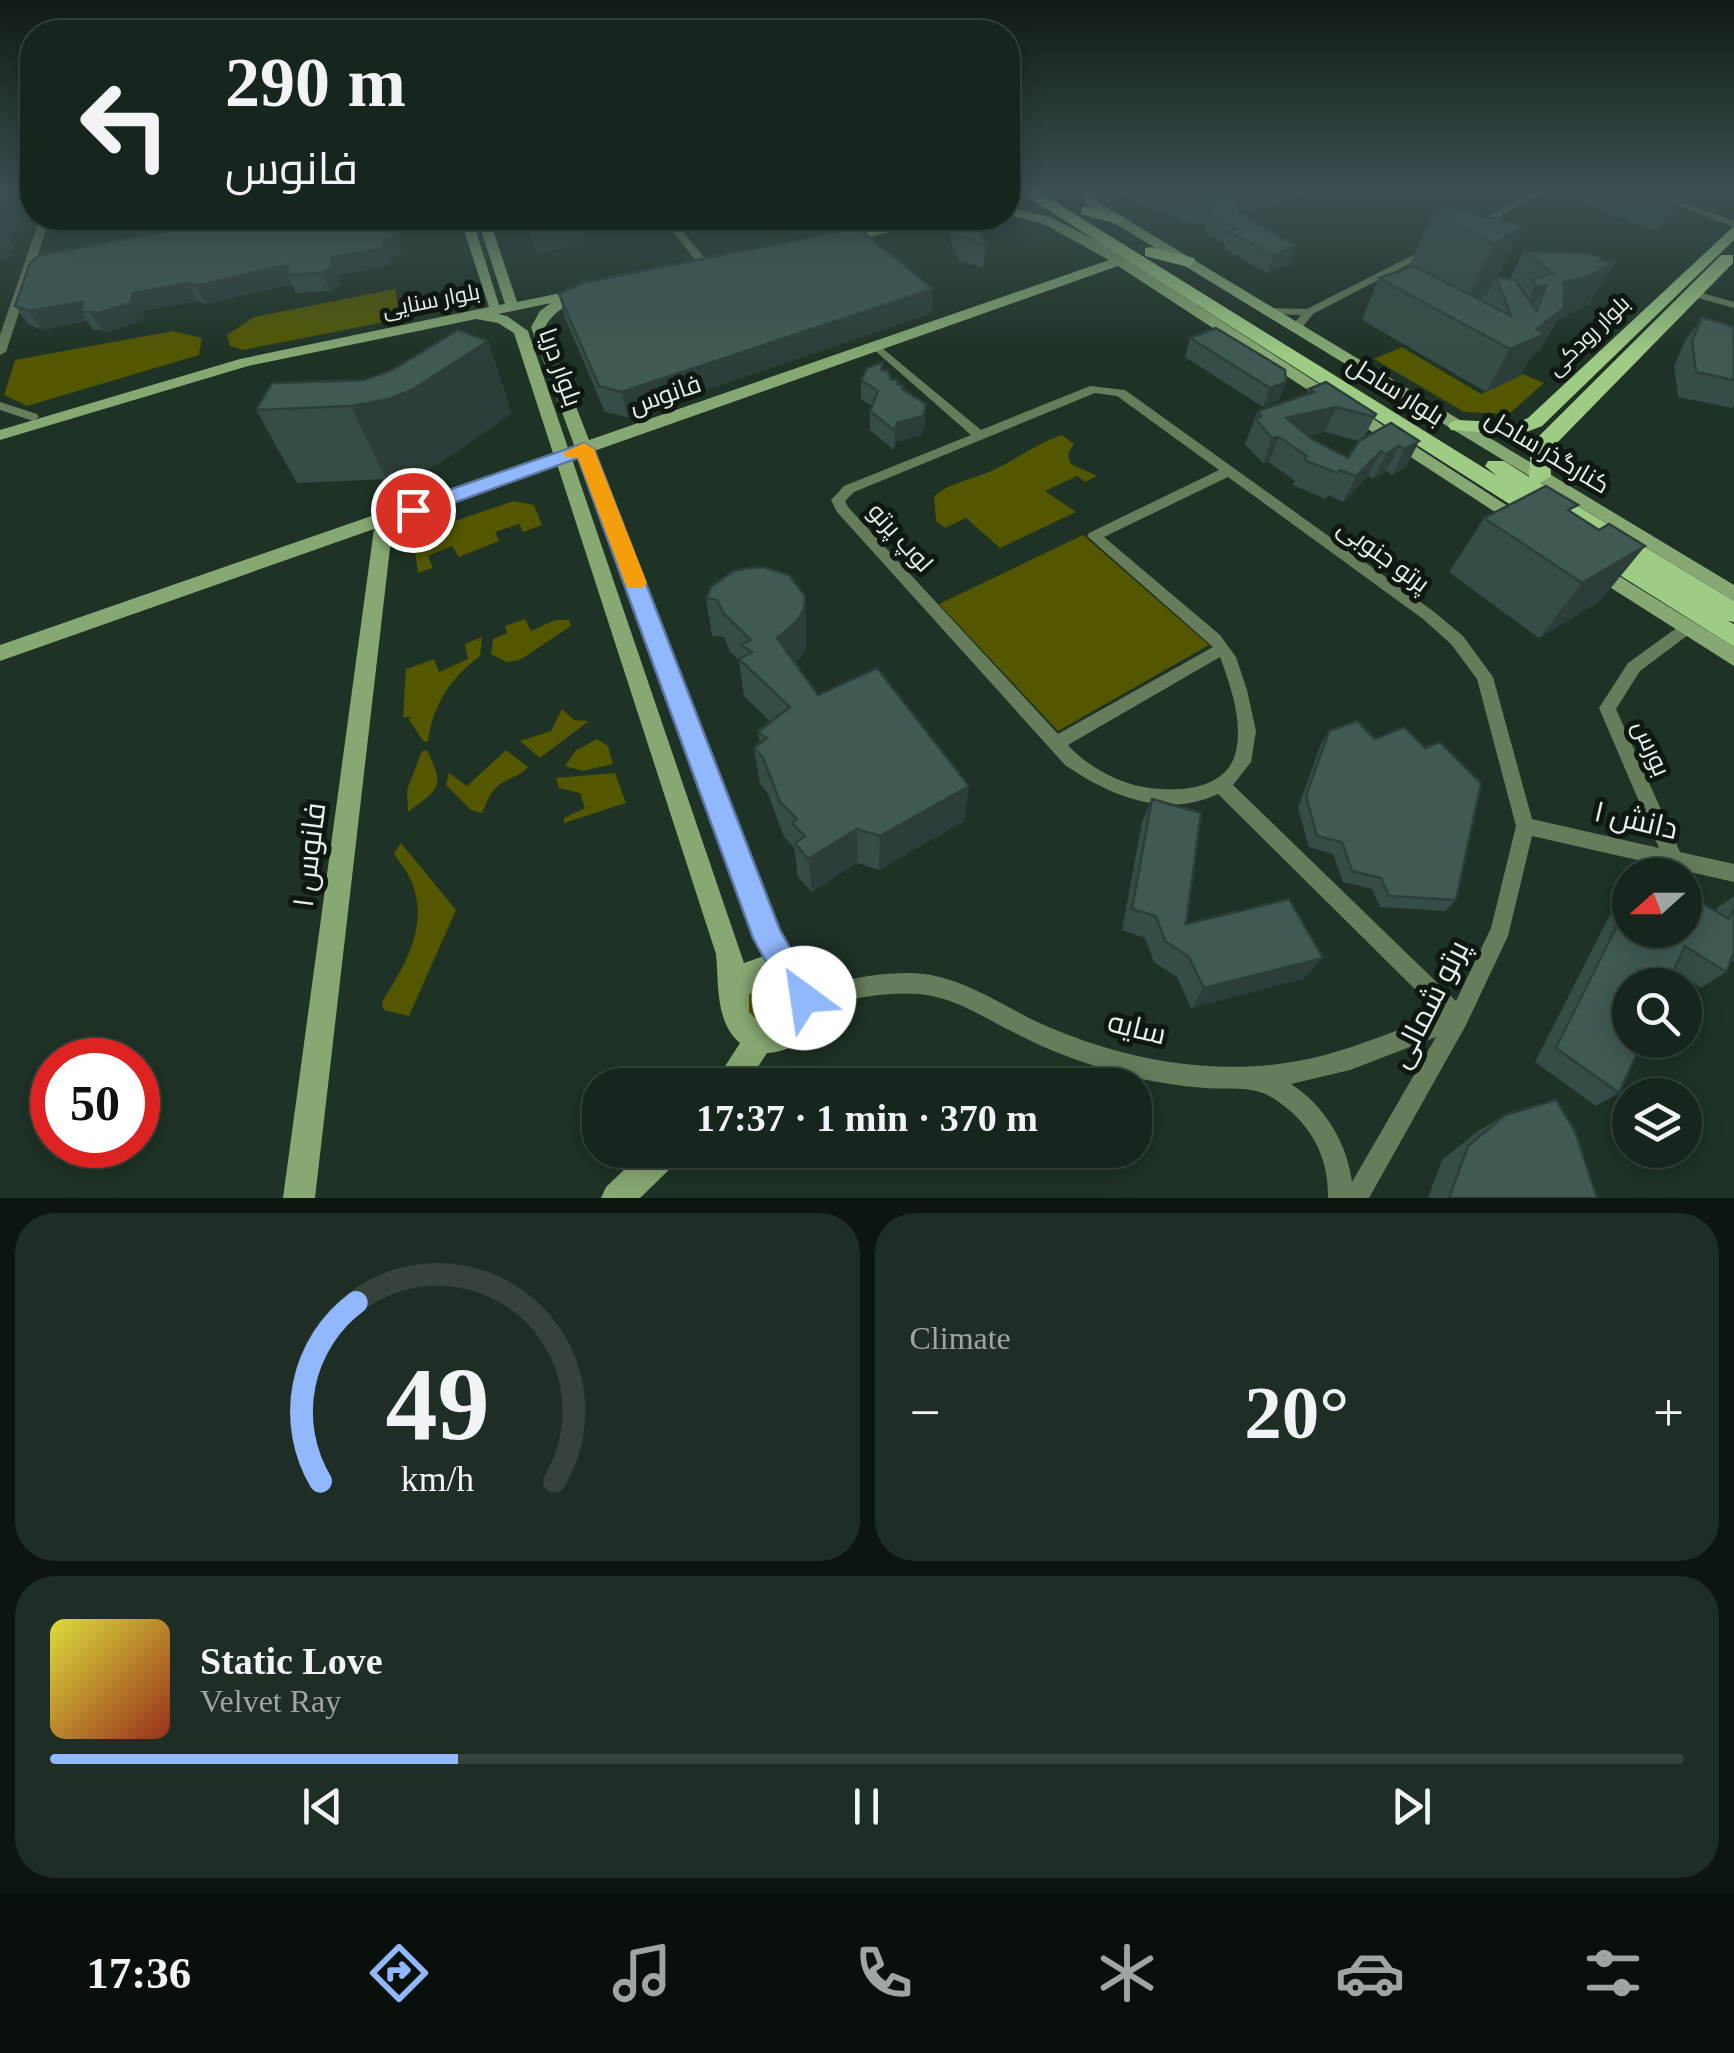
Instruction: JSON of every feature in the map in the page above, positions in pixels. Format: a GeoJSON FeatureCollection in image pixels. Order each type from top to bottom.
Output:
{"type":"FeatureCollection","features":[{"type":"Feature","properties":{"kind":"main road"},"geometry":{"type":"LineString","coordinates":[[481,246],[510,300]]}},
{"type":"Feature","properties":{"kind":"main road"},"geometry":{"type":"LineString","coordinates":[[486,246],[492,304]]}},
{"type":"Feature","properties":{"kind":"main road"},"geometry":{"type":"LineString","coordinates":[[1096,246],[1540,532]]}},
{"type":"Feature","properties":{"kind":"main road","name":"بلوار ساحل"},"geometry":{"type":"LineString","coordinates":[[1127,246],[1308,367],[1734,636]]}},
{"type":"Feature","properties":{"kind":"main road","name":"بلوار ساحل"},"geometry":{"type":"LineString","coordinates":[[1139,246],[1734,613]]}},
{"type":"Feature","properties":{"kind":"main road","name":"کنارگذر ساحل"},"geometry":{"type":"LineString","coordinates":[[1161,246],[1734,594]]}},
{"type":"Feature","properties":{"kind":"main road","name":"بلوار رودکی"},"geometry":{"type":"LineString","coordinates":[[1519,428],[1541,417],[1715,246]]}},
{"type":"Feature","properties":{"kind":"main road"},"geometry":{"type":"LineString","coordinates":[[1150,252],[1188,262]]}},
{"type":"Feature","properties":{"kind":"main road","name":"فانوس"},"geometry":{"type":"LineString","coordinates":[[0,653],[1119,261]]}},
{"type":"Feature","properties":{"kind":"main road","name":"بلوار رودکی"},"geometry":{"type":"LineString","coordinates":[[1543,444],[1593,390],[1730,261]]}},
{"type":"Feature","properties":{"kind":"main road"},"geometry":{"type":"LineString","coordinates":[[682,270],[712,262]]}},
{"type":"Feature","properties":{"kind":"main road","name":"بلوار سنایی"},"geometry":{"type":"LineString","coordinates":[[0,435],[29,422],[216,362],[510,300],[598,287]]}},
{"type":"Feature","properties":{"kind":"main road","name":"بلوار سنایی"},"geometry":{"type":"LineString","coordinates":[[0,427],[217,369],[598,287]]}},
{"type":"Feature","properties":{"kind":"main road","name":"بلوار دریا"},"geometry":{"type":"LineString","coordinates":[[598,287],[551,308],[538,327],[563,424],[562,457],[729,954],[735,997]]}},
{"type":"Feature","properties":{"kind":"main road","name":"بلوار دریا"},"geometry":{"type":"LineString","coordinates":[[459,317],[492,316],[520,331],[563,424],[584,449],[768,938],[787,972]]}},
{"type":"Feature","properties":{"kind":"main road"},"geometry":{"type":"LineString","coordinates":[[1308,367],[1329,396]]}},
{"type":"Feature","properties":{"kind":"main road"},"geometry":{"type":"LineString","coordinates":[[0,446],[29,422]]}},
{"type":"Feature","properties":{"kind":"main road"},"geometry":{"type":"LineString","coordinates":[[572,492],[550,476],[527,470],[563,424],[626,433],[604,462],[599,485]]}},
{"type":"Feature","properties":{"kind":"main road"},"geometry":{"type":"LineString","coordinates":[[1458,426],[1519,428],[1521,436],[1543,444],[1536,454],[1540,476]]}},
{"type":"Feature","properties":{"kind":"main road","name":"فانوس ۱"},"geometry":{"type":"LineString","coordinates":[[299,1198],[384,521]]}},
{"type":"Feature","properties":{"kind":"main road"},"geometry":{"type":"LineString","coordinates":[[1572,554],[1734,658]]}},
{"type":"Feature","properties":{"kind":"main road"},"geometry":{"type":"LineString","coordinates":[[766,968],[787,972],[804,998],[803,1009],[792,1029],[772,1039],[750,1035],[736,1019],[735,997],[747,978],[756,972],[766,968]]}},
{"type":"Feature","properties":{"kind":"main road"},"geometry":{"type":"LineString","coordinates":[[740,1068],[760,1039]]}},
{"type":"Feature","properties":{"kind":"main road"},"geometry":{"type":"LineString","coordinates":[[617,1198],[648,1168]]}},
{"type":"Feature","properties":{"kind":"street"},"geometry":{"type":"LineString","coordinates":[[0,352],[36,246]]}},
{"type":"Feature","properties":{"kind":"street"},"geometry":{"type":"LineString","coordinates":[[696,246],[712,262]]}},
{"type":"Feature","properties":{"kind":"street"},"geometry":{"type":"LineString","coordinates":[[1296,328],[1309,312],[1434,248]]}},
{"type":"Feature","properties":{"kind":"street"},"geometry":{"type":"LineString","coordinates":[[1695,294],[1734,305]]}},
{"type":"Feature","properties":{"kind":"street"},"geometry":{"type":"LineString","coordinates":[[1268,310],[1309,312]]}},
{"type":"Feature","properties":{"kind":"street"},"geometry":{"type":"LineString","coordinates":[[876,346],[980,436]]}},
{"type":"Feature","properties":{"kind":"street","name":"لوپ پرتو"},"geometry":{"type":"LineString","coordinates":[[1120,393],[1094,389],[849,490],[840,496],[839,505],[1084,772],[1136,796],[1173,800],[1221,785]]}},
{"type":"Feature","properties":{"kind":"street","name":"پرتو جنوبی"},"geometry":{"type":"LineString","coordinates":[[1120,393],[1428,614],[1457,640],[1485,677],[1525,826]]}},
{"type":"Feature","properties":{"kind":"street"},"geometry":{"type":"LineString","coordinates":[[0,406],[29,422]]}},
{"type":"Feature","properties":{"kind":"street"},"geometry":{"type":"LineString","coordinates":[[1230,471],[1094,536],[1223,648],[1246,710],[1250,738],[1242,764],[1221,785],[1459,1018]]}},
{"type":"Feature","properties":{"kind":"street","name":"بورس"},"geometry":{"type":"LineString","coordinates":[[1673,858],[1607,708],[1634,668],[1687,628]]}},
{"type":"Feature","properties":{"kind":"street"},"geometry":{"type":"LineString","coordinates":[[1056,744],[1223,648]]}},
{"type":"Feature","properties":{"kind":"street","name":"دانش ۱"},"geometry":{"type":"LineString","coordinates":[[1525,826],[1673,858]]}},
{"type":"Feature","properties":{"kind":"street","name":"پرتو شمالی"},"geometry":{"type":"LineString","coordinates":[[1356,1198],[1459,1018],[1501,928],[1525,826]]}},
{"type":"Feature","properties":{"kind":"street","name":"دانش ۱"},"geometry":{"type":"LineString","coordinates":[[1702,865],[1734,873]]}},
{"type":"Feature","properties":{"kind":"street","name":"سایه"},"geometry":{"type":"LineString","coordinates":[[804,998],[916,984],[955,992],[1032,1030],[1110,1060],[1193,1076],[1249,1078],[1313,1071],[1350,1062],[1459,1018]]}},
{"type":"Feature","properties":{"kind":"street"},"geometry":{"type":"LineString","coordinates":[[1249,1078],[1286,1094],[1318,1126],[1338,1168],[1340,1198]]}},
{"type":"Feature","properties":{"kind":"shaded area"},"geometry":{"type":"Polygon","coordinates":[[[395,289],[400,319],[243,350],[230,346],[227,335],[254,317],[395,289]]]}},
{"type":"Feature","properties":{"kind":"shaded area"},"geometry":{"type":"Polygon","coordinates":[[[173,331],[202,338],[199,355],[27,406],[4,395],[15,360],[173,331]]]}},
{"type":"Feature","properties":{"kind":"shaded area"},"geometry":{"type":"Polygon","coordinates":[[[1402,347],[1481,394],[1523,374],[1544,383],[1509,414],[1464,412],[1374,359],[1402,347]]]}},
{"type":"Feature","properties":{"kind":"shaded area"},"geometry":{"type":"Polygon","coordinates":[[[1062,435],[1074,444],[1068,454],[1071,464],[1097,476],[1085,482],[1077,476],[1045,491],[1076,512],[1000,548],[966,518],[945,528],[936,521],[934,496],[941,491],[1062,435]]]}},
{"type":"Feature","properties":{"kind":"shaded area"},"geometry":{"type":"Polygon","coordinates":[[[514,501],[534,505],[542,525],[523,532],[519,524],[495,532],[499,541],[459,557],[452,546],[428,556],[433,568],[418,573],[414,543],[431,529],[514,501]]]}},
{"type":"Feature","properties":{"kind":"shaded area"},"geometry":{"type":"Polygon","coordinates":[[[1083,535],[1209,645],[1058,731],[939,604],[1083,535]]]}},
{"type":"Feature","properties":{"kind":"shaded area"},"geometry":{"type":"Polygon","coordinates":[[[525,619],[531,631],[555,620],[569,620],[571,626],[520,660],[507,662],[491,654],[493,639],[507,633],[505,626],[525,619]]]}},
{"type":"Feature","properties":{"kind":"shaded area"},"geometry":{"type":"Polygon","coordinates":[[[482,637],[480,656],[445,693],[434,715],[428,741],[424,742],[409,720],[411,717],[403,717],[406,669],[434,659],[439,672],[468,659],[465,644],[482,637]]]}},
{"type":"Feature","properties":{"kind":"shaded area"},"geometry":{"type":"Polygon","coordinates":[[[562,709],[574,720],[589,721],[540,758],[520,741],[551,731],[562,709]]]}},
{"type":"Feature","properties":{"kind":"shaded area"},"geometry":{"type":"Polygon","coordinates":[[[597,739],[608,746],[613,764],[583,771],[565,766],[575,751],[597,739]]]}},
{"type":"Feature","properties":{"kind":"shaded area"},"geometry":{"type":"Polygon","coordinates":[[[427,750],[436,772],[436,786],[408,812],[407,790],[422,751],[427,750]]]}},
{"type":"Feature","properties":{"kind":"shaded area"},"geometry":{"type":"Polygon","coordinates":[[[506,750],[528,767],[496,788],[482,813],[471,810],[446,785],[449,773],[467,786],[506,750]]]}},
{"type":"Feature","properties":{"kind":"shaded area"},"geometry":{"type":"Polygon","coordinates":[[[615,773],[626,803],[564,823],[564,818],[585,808],[580,793],[559,788],[556,778],[615,773]]]}},
{"type":"Feature","properties":{"kind":"shaded area"},"geometry":{"type":"Polygon","coordinates":[[[401,843],[456,910],[409,1016],[384,1010],[382,1002],[406,959],[418,913],[409,877],[394,853],[401,843]]]}},
{"type":"Feature","properties":{"kind":"shaded area"},"geometry":{"type":"Polygon","coordinates":[[[769,978],[790,989],[791,1014],[777,1027],[753,1024],[748,1007],[747,996],[769,978]]]}},
{"type":"Feature","properties":{"kind":"building"},"geometry":{"type":"Polygon","coordinates":[[[89,246],[385,248],[331,257],[332,267],[322,273],[288,275],[287,265],[196,286],[188,283],[133,293],[131,303],[92,315],[93,312],[81,312],[83,302],[29,311],[15,306],[30,263],[40,255],[89,246]]]}},
{"type":"Feature","properties":{"kind":"building"},"geometry":{"type":"Polygon","coordinates":[[[768,246],[880,246],[933,289],[622,392],[599,386],[559,294],[582,283],[768,246]]]}},
{"type":"Feature","properties":{"kind":"building"},"geometry":{"type":"Polygon","coordinates":[[[1256,246],[1296,246],[1273,255],[1256,246]]]}},
{"type":"Feature","properties":{"kind":"building"},"geometry":{"type":"Polygon","coordinates":[[[1524,251],[1583,253],[1614,263],[1585,278],[1564,282],[1564,308],[1537,329],[1545,334],[1510,349],[1379,278],[1414,266],[1511,316],[1496,277],[1515,280],[1537,311],[1546,285],[1535,287],[1533,279],[1553,273],[1524,251]]]}},
{"type":"Feature","properties":{"kind":"building"},"geometry":{"type":"Polygon","coordinates":[[[1702,317],[1734,327],[1734,380],[1696,372],[1692,341],[1702,317]]]}},
{"type":"Feature","properties":{"kind":"building"},"geometry":{"type":"Polygon","coordinates":[[[1216,328],[1285,370],[1286,382],[1270,388],[1190,338],[1216,328]]]}},
{"type":"Feature","properties":{"kind":"building"},"geometry":{"type":"Polygon","coordinates":[[[458,330],[488,341],[412,390],[351,406],[256,410],[272,383],[364,380],[390,371],[458,330]]]}},
{"type":"Feature","properties":{"kind":"building"},"geometry":{"type":"Polygon","coordinates":[[[883,362],[881,370],[888,371],[891,379],[903,385],[902,389],[926,404],[923,416],[897,423],[895,431],[870,411],[878,391],[861,380],[867,368],[883,362]]]}},
{"type":"Feature","properties":{"kind":"building"},"geometry":{"type":"Polygon","coordinates":[[[1326,382],[1376,414],[1374,417],[1336,407],[1286,418],[1312,439],[1348,458],[1359,441],[1391,423],[1419,441],[1386,454],[1381,451],[1356,476],[1304,460],[1307,456],[1279,437],[1272,438],[1255,418],[1261,417],[1258,411],[1314,392],[1309,389],[1326,382]]]}},
{"type":"Feature","properties":{"kind":"building"},"geometry":{"type":"Polygon","coordinates":[[[1546,486],[1578,505],[1568,510],[1599,530],[1609,524],[1645,546],[1582,583],[1484,518],[1546,486]]]}},
{"type":"Feature","properties":{"kind":"building"},"geometry":{"type":"Polygon","coordinates":[[[763,567],[789,575],[805,596],[804,609],[797,621],[777,638],[818,695],[877,668],[969,786],[880,836],[857,829],[808,859],[795,843],[805,836],[792,823],[797,819],[780,802],[763,758],[754,748],[767,738],[758,732],[790,707],[739,659],[752,652],[741,645],[751,640],[724,614],[717,600],[706,598],[711,587],[733,571],[763,567]]]}},
{"type":"Feature","properties":{"kind":"building"},"geometry":{"type":"Polygon","coordinates":[[[1357,721],[1375,739],[1404,727],[1425,748],[1440,742],[1481,783],[1456,900],[1389,896],[1381,878],[1352,871],[1342,842],[1317,836],[1306,796],[1329,731],[1357,721]]]}},
{"type":"Feature","properties":{"kind":"building"},"geometry":{"type":"Polygon","coordinates":[[[1152,799],[1201,813],[1186,924],[1289,899],[1323,958],[1204,988],[1189,957],[1165,941],[1156,916],[1132,909],[1152,799]]]}},
{"type":"Feature","properties":{"kind":"building"},"geometry":{"type":"Polygon","coordinates":[[[1702,903],[1729,919],[1734,908],[1734,953],[1726,972],[1688,948],[1702,948],[1702,903]]]}},
{"type":"Feature","properties":{"kind":"building"},"geometry":{"type":"Polygon","coordinates":[[[1612,936],[1612,948],[1684,948],[1675,968],[1612,968],[1612,1058],[1635,1058],[1626,1078],[1612,1078],[1612,1088],[1556,1048],[1612,936]]]}},
{"type":"Feature","properties":{"kind":"building"},"geometry":{"type":"Polygon","coordinates":[[[1556,1100],[1575,1131],[1597,1198],[1449,1198],[1468,1146],[1505,1115],[1556,1100]]]}},
{"type":"Feature","properties":{"kind":"slow traffic"},"geometry":{"type":"LineString","coordinates":[[573,453],[584,449],[635,583]]}},
{"type":"Feature","properties":{"kind":"route"},"geometry":{"type":"LineString","coordinates":[[413,510],[584,449],[768,938],[804,998]]}}]}
